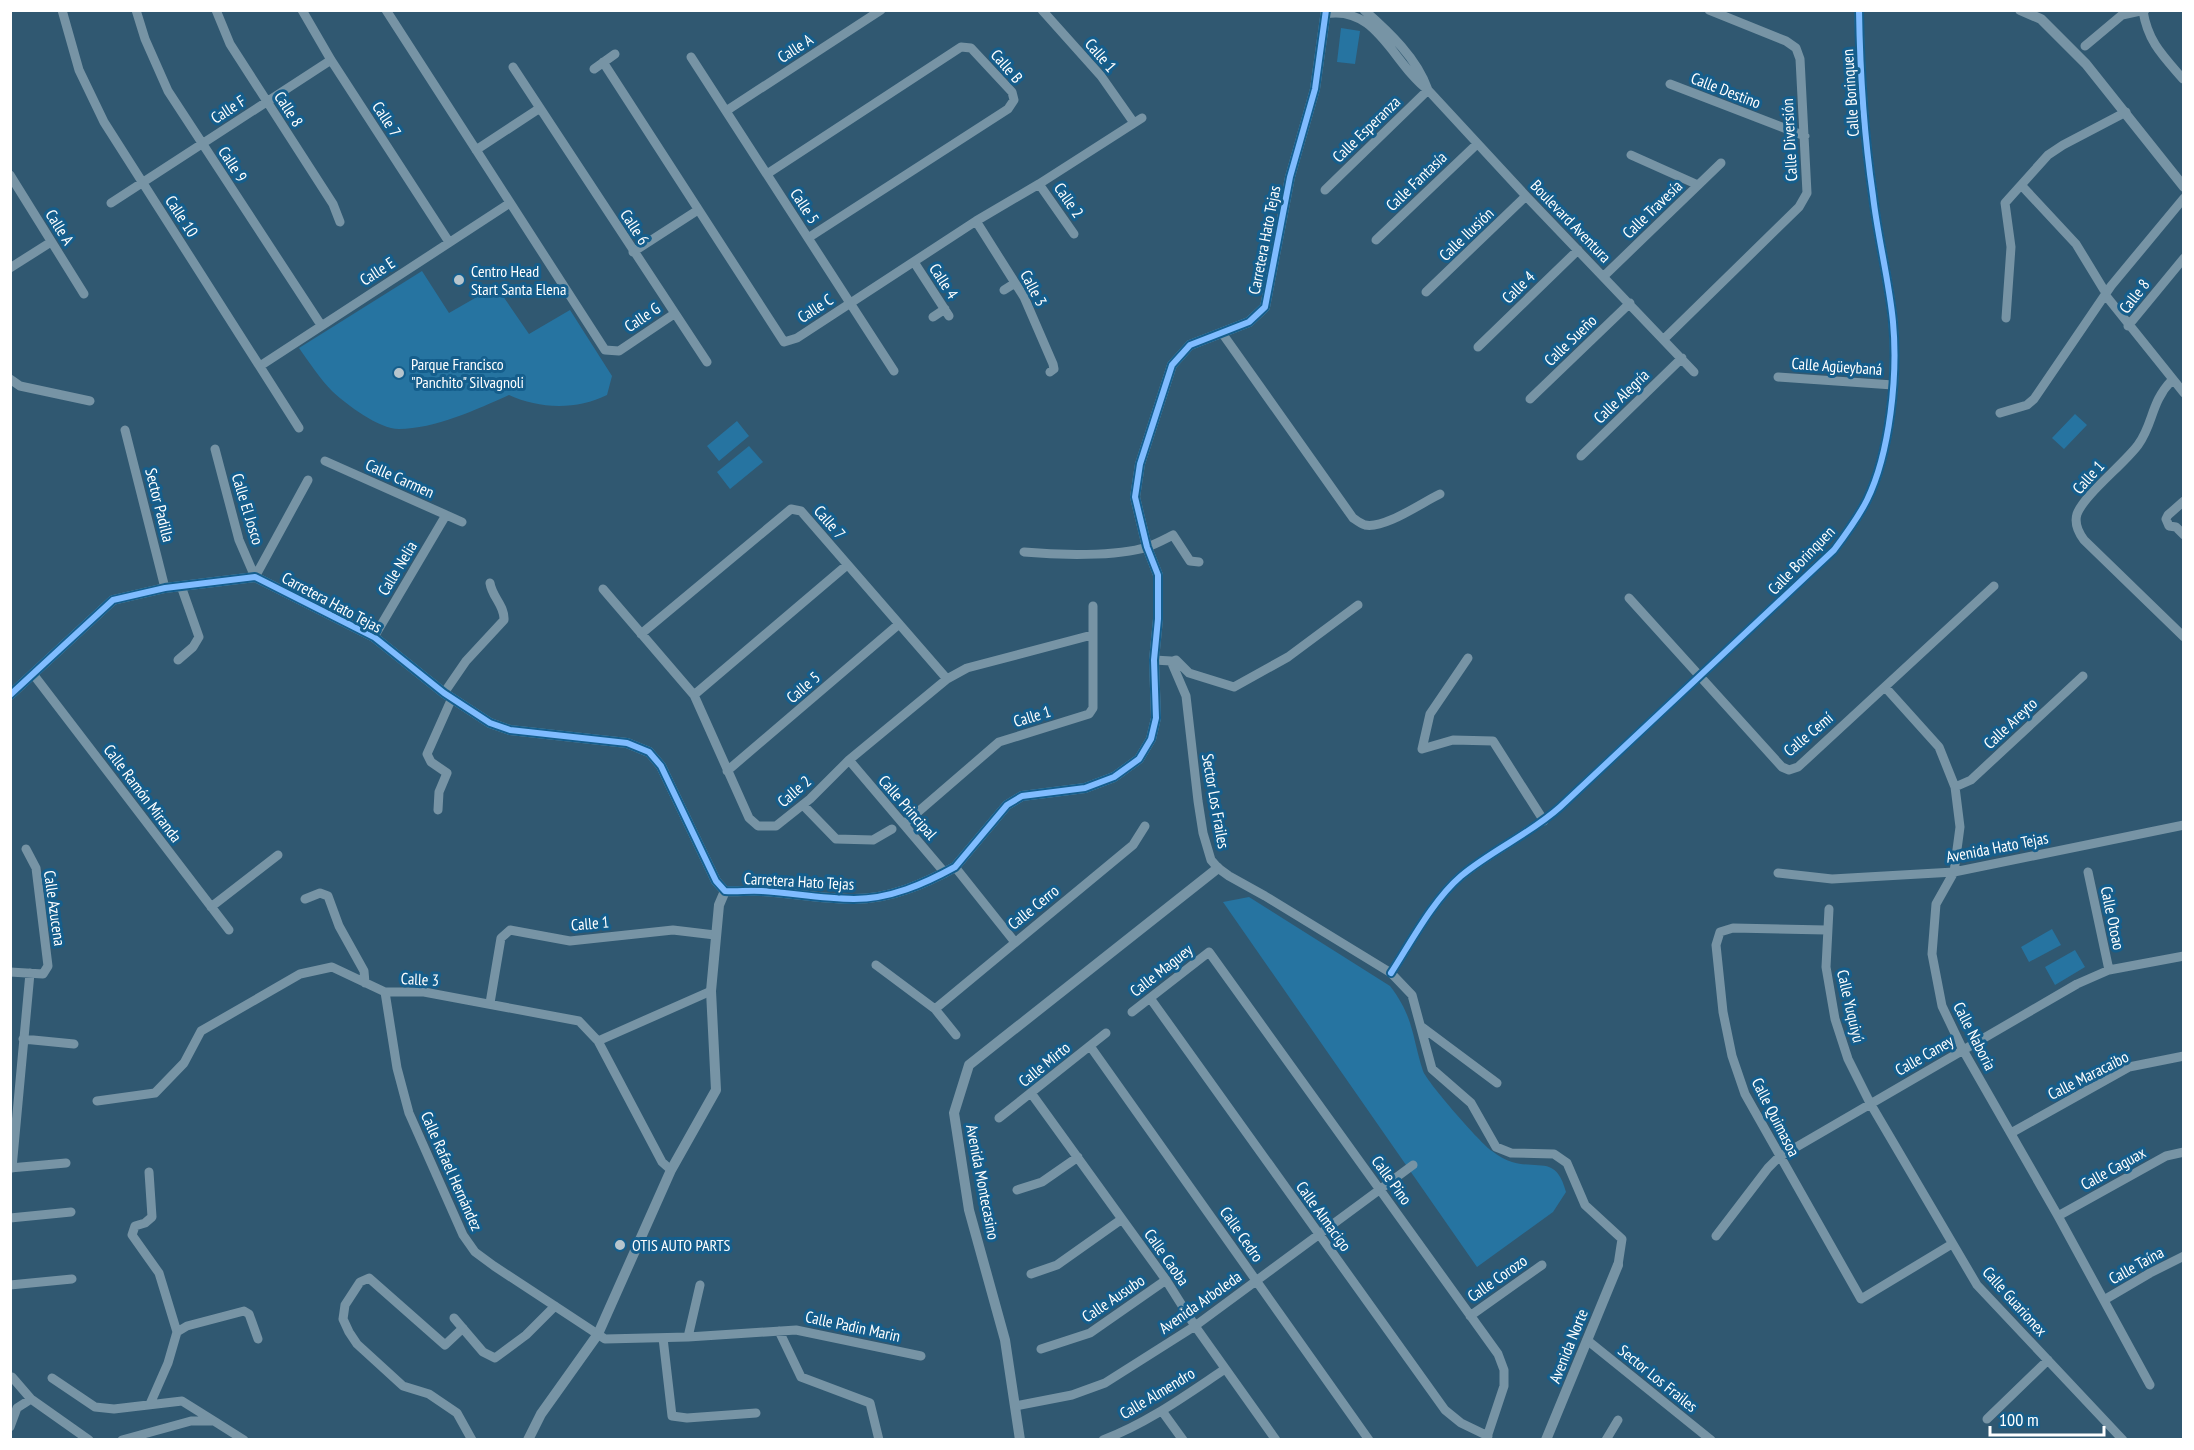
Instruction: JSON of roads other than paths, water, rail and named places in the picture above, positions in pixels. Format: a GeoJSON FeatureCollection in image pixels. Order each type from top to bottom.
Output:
{"type":"FeatureCollection","features":[{"type":"Feature","properties":{"kind":"street","name":"Calle 10"},"geometry":{"type":"LineString","coordinates":[[62,10],[79,70],[104,122],[260,366],[293,409],[299,428]]}},
{"type":"Feature","properties":{"kind":"street","name":"Calle 9"},"geometry":{"type":"LineString","coordinates":[[136,10],[145,39],[168,91],[321,325]]}},
{"type":"Feature","properties":{"kind":"street","name":"Calle 8"},"geometry":{"type":"LineString","coordinates":[[216,10],[230,44],[333,204],[340,222]]}},
{"type":"Feature","properties":{"kind":"street","name":"Calle 7"},"geometry":{"type":"LineString","coordinates":[[302,10],[331,60],[449,242]]}},
{"type":"Feature","properties":{"kind":"street"},"geometry":{"type":"LineString","coordinates":[[386,10],[510,203]]}},
{"type":"Feature","properties":{"kind":"street","name":"Calle A"},"geometry":{"type":"LineString","coordinates":[[726,111],[881,10]]}},
{"type":"Feature","properties":{"kind":"street","name":"Calle 1"},"geometry":{"type":"LineString","coordinates":[[1042,10],[1138,120]]}},
{"type":"Feature","properties":{"kind":"street","name":"Boulevard Aventura"},"geometry":{"type":"LineString","coordinates":[[1364,10],[1398,60],[1418,82],[1694,372]]}},
{"type":"Feature","properties":{"kind":"street","name":"Calle Diversión"},"geometry":{"type":"LineString","coordinates":[[1664,339],[1804,200],[1807,193],[1800,60],[1796,48],[1786,41],[1709,10]]}},
{"type":"Feature","properties":{"kind":"street","name":"Calle Borinquen"},"geometry":{"type":"LineString","coordinates":[[1391,973],[1436,905],[1460,877],[1544,821],[1819,565],[1834,550],[1866,501],[1884,452],[1893,385],[1893,324],[1873,197],[1861,79],[1859,10]]}},
{"type":"Feature","properties":{"kind":"street"},"geometry":{"type":"LineString","coordinates":[[2020,10],[2037,15],[2086,64],[2184,187]]}},
{"type":"Feature","properties":{"kind":"street"},"geometry":{"type":"LineString","coordinates":[[2085,46],[2122,15],[2144,11],[2146,29],[2154,45],[2183,79]]}},
{"type":"Feature","properties":{"kind":"street","name":"Boulevard Aventura"},"geometry":{"type":"LineString","coordinates":[[1325,12],[1348,13],[1374,27],[1422,74],[1428,90]]}},
{"type":"Feature","properties":{"kind":"street","name":"Carretera Hato Tejas"},"geometry":{"type":"LineString","coordinates":[[10,695],[113,600],[165,588],[255,577],[374,637],[448,695],[490,723],[510,730],[627,743],[649,752],[661,766],[716,881],[725,891],[760,891],[854,899],[875,897],[905,889],[950,870],[1007,805],[1022,796],[1085,788],[1114,777],[1139,759],[1151,740],[1156,718],[1154,660],[1158,618],[1158,575],[1147,547],[1135,497],[1140,464],[1172,365],[1190,345],[1249,322],[1265,307],[1290,177],[1315,89],[1325,12]]}},
{"type":"Feature","properties":{"kind":"street"},"geometry":{"type":"LineString","coordinates":[[2086,31],[2093,39]]}},
{"type":"Feature","properties":{"kind":"street","name":"Calle B"},"geometry":{"type":"LineString","coordinates":[[766,174],[961,47],[971,48],[1012,92],[1014,100],[1008,109],[808,238]]}},
{"type":"Feature","properties":{"kind":"street"},"geometry":{"type":"LineString","coordinates":[[594,69],[615,54]]}},
{"type":"Feature","properties":{"kind":"street","name":"Calle 5"},"geometry":{"type":"LineString","coordinates":[[691,57],[894,371]]}},
{"type":"Feature","properties":{"kind":"street","name":"Calle F"},"geometry":{"type":"LineString","coordinates":[[111,203],[331,60]]}},
{"type":"Feature","properties":{"kind":"street","name":"Calle C"},"geometry":{"type":"LineString","coordinates":[[603,62],[784,342],[797,338],[976,221],[1039,184],[1138,120]]}},
{"type":"Feature","properties":{"kind":"street","name":"Calle 6"},"geometry":{"type":"LineString","coordinates":[[513,67],[707,362]]}},
{"type":"Feature","properties":{"kind":"street","name":"Calle Destino"},"geometry":{"type":"LineString","coordinates":[[1670,84],[1805,136]]}},
{"type":"Feature","properties":{"kind":"street","name":"Calle Esperanza"},"geometry":{"type":"LineString","coordinates":[[1325,190],[1428,90]]}},
{"type":"Feature","properties":{"kind":"street"},"geometry":{"type":"LineString","coordinates":[[476,150],[540,108]]}},
{"type":"Feature","properties":{"kind":"street"},"geometry":{"type":"LineString","coordinates":[[2006,318],[2011,247],[2004,204],[2048,155],[2126,112]]}},
{"type":"Feature","properties":{"kind":"street","name":"Calle Fantasía"},"geometry":{"type":"LineString","coordinates":[[1376,240],[1477,144]]}},
{"type":"Feature","properties":{"kind":"street"},"geometry":{"type":"LineString","coordinates":[[1631,155],[1698,185]]}},
{"type":"Feature","properties":{"kind":"street","name":"Calle Travesía"},"geometry":{"type":"LineString","coordinates":[[1604,276],[1721,163]]}},
{"type":"Feature","properties":{"kind":"street","name":"Calle A"},"geometry":{"type":"LineString","coordinates":[[10,175],[84,294]]}},
{"type":"Feature","properties":{"kind":"street","name":"Calle 2"},"geometry":{"type":"LineString","coordinates":[[1039,184],[1074,234]]}},
{"type":"Feature","properties":{"kind":"street"},"geometry":{"type":"LineString","coordinates":[[2022,186],[2076,244],[2105,294],[2128,326]]}},
{"type":"Feature","properties":{"kind":"street","name":"Calle Ilusión"},"geometry":{"type":"LineString","coordinates":[[1426,292],[1526,196]]}},
{"type":"Feature","properties":{"kind":"street"},"geometry":{"type":"LineString","coordinates":[[2000,413],[2031,402],[2111,286],[2184,198]]}},
{"type":"Feature","properties":{"kind":"street","name":"Calle E"},"geometry":{"type":"LineString","coordinates":[[260,366],[510,203]]}},
{"type":"Feature","properties":{"kind":"street","name":"Calle G"},"geometry":{"type":"LineString","coordinates":[[510,203],[605,350],[619,351],[674,314]]}},
{"type":"Feature","properties":{"kind":"street"},"geometry":{"type":"LineString","coordinates":[[633,252],[698,210]]}},
{"type":"Feature","properties":{"kind":"street","name":"Calle 3"},"geometry":{"type":"LineString","coordinates":[[976,221],[1024,297],[1053,364],[1054,369],[1050,372]]}},
{"type":"Feature","properties":{"kind":"street"},"geometry":{"type":"LineString","coordinates":[[10,268],[51,242]]}},
{"type":"Feature","properties":{"kind":"street","name":"Calle 4"},"geometry":{"type":"LineString","coordinates":[[1478,347],[1578,250]]}},
{"type":"Feature","properties":{"kind":"street","name":"Calle 8"},"geometry":{"type":"LineString","coordinates":[[2172,381],[2128,326],[2184,258]]}},
{"type":"Feature","properties":{"kind":"street","name":"Calle 4"},"geometry":{"type":"LineString","coordinates":[[914,261],[947,313],[933,317]]}},
{"type":"Feature","properties":{"kind":"street"},"geometry":{"type":"LineString","coordinates":[[1004,290],[1016,283]]}},
{"type":"Feature","properties":{"kind":"street","name":"Calle Sueño"},"geometry":{"type":"LineString","coordinates":[[1530,399],[1630,303]]}},
{"type":"Feature","properties":{"kind":"street"},"geometry":{"type":"LineString","coordinates":[[1222,333],[1353,518],[1366,525],[1381,523],[1440,495]]}},
{"type":"Feature","properties":{"kind":"street","name":"Calle Alegría"},"geometry":{"type":"LineString","coordinates":[[1581,456],[1682,358]]}},
{"type":"Feature","properties":{"kind":"street","name":"Calle Agüeybaná"},"geometry":{"type":"LineString","coordinates":[[1778,377],[1893,385]]}},
{"type":"Feature","properties":{"kind":"street"},"geometry":{"type":"LineString","coordinates":[[10,379],[20,386],[90,401]]}},
{"type":"Feature","properties":{"kind":"street"},"geometry":{"type":"LineString","coordinates":[[2172,381],[2184,393]]}},
{"type":"Feature","properties":{"kind":"street","name":"Calle 1"},"geometry":{"type":"LineString","coordinates":[[2172,381],[2159,395],[2139,443],[2082,506],[2078,513],[2076,527],[2084,540],[2184,638]]}},
{"type":"Feature","properties":{"kind":"street","name":"Sector Padilla"},"geometry":{"type":"LineString","coordinates":[[126,430],[165,588]]}},
{"type":"Feature","properties":{"kind":"street","name":"Calle El Josco"},"geometry":{"type":"LineString","coordinates":[[215,449],[239,540],[255,577]]}},
{"type":"Feature","properties":{"kind":"street","name":"Calle Carmen"},"geometry":{"type":"LineString","coordinates":[[325,461],[462,522]]}},
{"type":"Feature","properties":{"kind":"street"},"geometry":{"type":"LineString","coordinates":[[255,577],[309,480]]}},
{"type":"Feature","properties":{"kind":"street"},"geometry":{"type":"LineString","coordinates":[[2184,501],[2166,519],[2169,526],[2176,527],[2184,535]]}},
{"type":"Feature","properties":{"kind":"street","name":"Calle 7"},"geometry":{"type":"LineString","coordinates":[[641,634],[791,509],[801,511],[947,679]]}},
{"type":"Feature","properties":{"kind":"street","name":"Calle Nelia"},"geometry":{"type":"LineString","coordinates":[[374,637],[446,515]]}},
{"type":"Feature","properties":{"kind":"street"},"geometry":{"type":"LineString","coordinates":[[1024,552],[1073,554],[1147,547],[1173,535],[1190,561],[1199,562]]}},
{"type":"Feature","properties":{"kind":"street"},"geometry":{"type":"LineString","coordinates":[[694,695],[847,565]]}},
{"type":"Feature","properties":{"kind":"street"},"geometry":{"type":"LineString","coordinates":[[438,810],[439,792],[447,773],[431,762],[427,754],[448,695],[466,661],[504,620],[505,613],[491,592],[490,584]]}},
{"type":"Feature","properties":{"kind":"street"},"geometry":{"type":"LineString","coordinates":[[178,660],[194,647],[199,637],[181,586]]}},
{"type":"Feature","properties":{"kind":"street","name":"Calle Cemí"},"geometry":{"type":"LineString","coordinates":[[1629,598],[1782,767],[1789,770],[1798,767],[1994,586]]}},
{"type":"Feature","properties":{"kind":"street","name":"Calle 2"},"geometry":{"type":"LineString","coordinates":[[603,589],[694,695],[726,771],[749,818],[758,826],[776,826],[849,760],[947,679],[968,668],[1092,635]]}},
{"type":"Feature","properties":{"kind":"street"},"geometry":{"type":"LineString","coordinates":[[1154,660],[1176,660],[1189,673],[1234,687],[1288,657],[1358,605]]}},
{"type":"Feature","properties":{"kind":"street","name":"Calle 1"},"geometry":{"type":"LineString","coordinates":[[904,824],[999,742],[1089,714],[1093,708],[1093,606]]}},
{"type":"Feature","properties":{"kind":"street","name":"Calle 5"},"geometry":{"type":"LineString","coordinates":[[726,771],[899,624]]}},
{"type":"Feature","properties":{"kind":"street"},"geometry":{"type":"LineString","coordinates":[[1468,658],[1430,714],[1422,749],[1454,740],[1493,741],[1544,821]]}},
{"type":"Feature","properties":{"kind":"street","name":"Sector Los Frailes"},"geometry":{"type":"LineString","coordinates":[[1171,661],[1186,696],[1203,833],[1211,860],[1218,868],[1391,973],[1412,994],[1422,1028]]}},
{"type":"Feature","properties":{"kind":"street","name":"Calle Ramón Miranda"},"geometry":{"type":"LineString","coordinates":[[33,674],[228,930]]}},
{"type":"Feature","properties":{"kind":"street","name":"Calle Areyto"},"geometry":{"type":"LineString","coordinates":[[1955,787],[1971,780],[2083,675]]}},
{"type":"Feature","properties":{"kind":"street","name":"Calle Naboria"},"geometry":{"type":"LineString","coordinates":[[1885,687],[1939,747],[1955,787],[1960,826],[1954,872],[1936,904],[1932,954],[1942,1006],[1963,1050],[2058,1216],[2150,1385]]}},
{"type":"Feature","properties":{"kind":"street","name":"Calle Principal"},"geometry":{"type":"LineString","coordinates":[[849,760],[904,824],[950,870],[1014,941]]}},
{"type":"Feature","properties":{"kind":"street"},"geometry":{"type":"LineString","coordinates":[[803,804],[836,839],[873,840],[892,829]]}},
{"type":"Feature","properties":{"kind":"street","name":"Avenida Hato Tejas"},"geometry":{"type":"LineString","coordinates":[[1778,873],[1832,879],[1954,872],[2184,825]]}},
{"type":"Feature","properties":{"kind":"street","name":"Calle Cerro"},"geometry":{"type":"LineString","coordinates":[[935,1009],[1014,941],[1133,845],[1145,826]]}},
{"type":"Feature","properties":{"kind":"street","name":"Calle Azucena"},"geometry":{"type":"LineString","coordinates":[[26,849],[36,868],[48,966],[43,974],[30,974]]}},
{"type":"Feature","properties":{"kind":"street"},"geometry":{"type":"LineString","coordinates":[[211,907],[278,855]]}},
{"type":"Feature","properties":{"kind":"street","name":"Avenida Montecasino"},"geometry":{"type":"LineString","coordinates":[[1020,1440],[1005,1340],[969,1210],[954,1113],[969,1065],[1218,868]]}},
{"type":"Feature","properties":{"kind":"street","name":"Calle Otoao"},"geometry":{"type":"LineString","coordinates":[[2088,872],[2109,970]]}},
{"type":"Feature","properties":{"kind":"street"},"geometry":{"type":"LineString","coordinates":[[528,1440],[541,1414],[598,1334],[671,1170],[716,1090],[711,991],[715,935],[725,891]]}},
{"type":"Feature","properties":{"kind":"street"},"geometry":{"type":"LineString","coordinates":[[305,898],[320,893],[328,896],[339,926],[364,971],[364,983]]}},
{"type":"Feature","properties":{"kind":"street","name":"Calle Yuquiyú"},"geometry":{"type":"LineString","coordinates":[[1829,909],[1826,967],[1835,1019],[1848,1059],[1870,1103]]}},
{"type":"Feature","properties":{"kind":"street","name":"Calle Quimasoa"},"geometry":{"type":"LineString","coordinates":[[1827,930],[1733,928],[1720,932],[1716,945],[1723,1012],[1732,1056],[1745,1094],[1861,1299],[1952,1244]]}},
{"type":"Feature","properties":{"kind":"street","name":"Calle 1"},"geometry":{"type":"LineString","coordinates":[[490,1003],[501,938],[510,930],[570,941],[673,930],[715,935]]}},
{"type":"Feature","properties":{"kind":"street","name":"Calle Maguey"},"geometry":{"type":"LineString","coordinates":[[1132,1012],[1209,952]]}},
{"type":"Feature","properties":{"kind":"street","name":"Calle Pino"},"geometry":{"type":"LineString","coordinates":[[1209,952],[1498,1354],[1504,1370],[1504,1386],[1487,1438]]}},
{"type":"Feature","properties":{"kind":"street","name":"Calle Caney"},"geometry":{"type":"LineString","coordinates":[[1716,1236],[1779,1157],[2077,984],[2109,970],[2184,956]]}},
{"type":"Feature","properties":{"kind":"street"},"geometry":{"type":"LineString","coordinates":[[876,965],[935,1009],[956,1035]]}},
{"type":"Feature","properties":{"kind":"street","name":"Calle 3"},"geometry":{"type":"LineString","coordinates":[[97,1101],[154,1093],[184,1063],[201,1031],[300,974],[332,967],[384,992],[424,992],[579,1021],[598,1041],[662,1162],[671,1170]]}},
{"type":"Feature","properties":{"kind":"street"},"geometry":{"type":"LineString","coordinates":[[10,972],[30,974],[11,1168],[66,1163]]}},
{"type":"Feature","properties":{"kind":"street"},"geometry":{"type":"LineString","coordinates":[[598,1041],[711,991]]}},
{"type":"Feature","properties":{"kind":"street","name":"Calle Rafael Hernández"},"geometry":{"type":"LineString","coordinates":[[384,992],[397,1068],[410,1113],[463,1235],[475,1252],[484,1259],[598,1334]]}},
{"type":"Feature","properties":{"kind":"street","name":"Calle Almacigo"},"geometry":{"type":"LineString","coordinates":[[1150,999],[1445,1410],[1461,1424],[1487,1438]]}},
{"type":"Feature","properties":{"kind":"street"},"geometry":{"type":"LineString","coordinates":[[1422,1028],[1497,1083]]}},
{"type":"Feature","properties":{"kind":"street"},"geometry":{"type":"LineString","coordinates":[[1422,1028],[1432,1069],[1471,1103],[1496,1147],[1510,1153],[1554,1154],[1567,1163],[1585,1205],[1622,1239],[1617,1265]]}},
{"type":"Feature","properties":{"kind":"street","name":"Calle Mirto"},"geometry":{"type":"LineString","coordinates":[[999,1118],[1106,1033]]}},
{"type":"Feature","properties":{"kind":"street"},"geometry":{"type":"LineString","coordinates":[[23,1039],[74,1044]]}},
{"type":"Feature","properties":{"kind":"street","name":"Calle Cedro"},"geometry":{"type":"LineString","coordinates":[[1090,1046],[1369,1440]]}},
{"type":"Feature","properties":{"kind":"street","name":"Calle Maracaibo"},"geometry":{"type":"LineString","coordinates":[[2011,1133],[2129,1067],[2184,1056]]}},
{"type":"Feature","properties":{"kind":"street","name":"Calle Caoba"},"geometry":{"type":"LineString","coordinates":[[1031,1093],[1166,1280],[1225,1369],[1276,1440]]}},
{"type":"Feature","properties":{"kind":"street","name":"Calle Guarionex"},"geometry":{"type":"LineString","coordinates":[[1870,1103],[1977,1285],[2123,1440]]}},
{"type":"Feature","properties":{"kind":"street","name":"Calle Caguax"},"geometry":{"type":"LineString","coordinates":[[2058,1216],[2166,1156],[2184,1152]]}},
{"type":"Feature","properties":{"kind":"street"},"geometry":{"type":"LineString","coordinates":[[1017,1190],[1042,1182],[1078,1157]]}},
{"type":"Feature","properties":{"kind":"street","name":"Avenida Arboleda"},"geometry":{"type":"LineString","coordinates":[[1015,1406],[1072,1395],[1105,1383],[1196,1326],[1413,1166]]}},
{"type":"Feature","properties":{"kind":"street"},"geometry":{"type":"LineString","coordinates":[[149,1172],[152,1217],[145,1223],[135,1226],[132,1235],[159,1273],[177,1332],[168,1363],[150,1404]]}},
{"type":"Feature","properties":{"kind":"street"},"geometry":{"type":"LineString","coordinates":[[10,1218],[71,1212]]}},
{"type":"Feature","properties":{"kind":"street"},"geometry":{"type":"LineString","coordinates":[[1030,1274],[1057,1265],[1122,1219]]}},
{"type":"Feature","properties":{"kind":"street","name":"Calle Taína"},"geometry":{"type":"LineString","coordinates":[[2104,1300],[2151,1272],[2184,1256]]}},
{"type":"Feature","properties":{"kind":"street","name":"Calle Corozo"},"geometry":{"type":"LineString","coordinates":[[1470,1316],[1542,1265]]}},
{"type":"Feature","properties":{"kind":"street","name":"Avenida Norte"},"geometry":{"type":"LineString","coordinates":[[1546,1440],[1617,1265]]}},
{"type":"Feature","properties":{"kind":"street"},"geometry":{"type":"LineString","coordinates":[[463,1328],[444,1345],[369,1278],[360,1282],[345,1305],[343,1319],[357,1344],[403,1386],[429,1394],[457,1413],[472,1440]]}},
{"type":"Feature","properties":{"kind":"street"},"geometry":{"type":"LineString","coordinates":[[10,1285],[72,1279]]}},
{"type":"Feature","properties":{"kind":"street","name":"Calle Ausubo"},"geometry":{"type":"LineString","coordinates":[[1041,1349],[1090,1333],[1166,1280]]}},
{"type":"Feature","properties":{"kind":"street"},"geometry":{"type":"LineString","coordinates":[[688,1337],[700,1286]]}},
{"type":"Feature","properties":{"kind":"street"},"geometry":{"type":"LineString","coordinates":[[454,1318],[483,1352],[495,1358],[526,1335],[555,1306]]}},
{"type":"Feature","properties":{"kind":"street"},"geometry":{"type":"LineString","coordinates":[[177,1332],[187,1326],[244,1311],[249,1314],[258,1339]]}},
{"type":"Feature","properties":{"kind":"street","name":"Calle Padin Marin"},"geometry":{"type":"LineString","coordinates":[[598,1334],[606,1339],[663,1338],[796,1330],[921,1356]]}},
{"type":"Feature","properties":{"kind":"street"},"geometry":{"type":"LineString","coordinates":[[779,1331],[801,1377],[870,1403],[879,1440]]}},
{"type":"Feature","properties":{"kind":"street"},"geometry":{"type":"LineString","coordinates":[[663,1338],[672,1416],[687,1418],[756,1413]]}},
{"type":"Feature","properties":{"kind":"street","name":"Sector Los Frailes"},"geometry":{"type":"LineString","coordinates":[[1587,1340],[1711,1440]]}},
{"type":"Feature","properties":{"kind":"street"},"geometry":{"type":"LineString","coordinates":[[1987,1419],[2049,1360]]}},
{"type":"Feature","properties":{"kind":"street","name":"Calle Almendro"},"geometry":{"type":"LineString","coordinates":[[1102,1440],[1126,1431],[1162,1411],[1225,1369]]}},
{"type":"Feature","properties":{"kind":"street"},"geometry":{"type":"LineString","coordinates":[[12,1377],[31,1399],[89,1440]]}},
{"type":"Feature","properties":{"kind":"street"},"geometry":{"type":"LineString","coordinates":[[52,1378],[96,1407],[114,1409],[182,1401],[244,1440]]}},
{"type":"Feature","properties":{"kind":"street"},"geometry":{"type":"LineString","coordinates":[[10,1427],[17,1408],[31,1399]]}},
{"type":"Feature","properties":{"kind":"street"},"geometry":{"type":"LineString","coordinates":[[1162,1411],[1183,1440]]}},
{"type":"Feature","properties":{"kind":"street"},"geometry":{"type":"LineString","coordinates":[[1606,1440],[1618,1420]]}},
{"type":"Feature","properties":{"kind":"street"},"geometry":{"type":"LineString","coordinates":[[122,1440],[191,1421],[214,1421]]}},
{"type":"Feature","properties":{"kind":"place","name":"Centro Head Start Santa Elena"},"geometry":{"type":"Point","coordinates":[459,280]}},
{"type":"Feature","properties":{"kind":"place","name":"Parque Francisco \"Panchito\" Silvagnoli"},"geometry":{"type":"Point","coordinates":[399,373]}},
{"type":"Feature","properties":{"kind":"place","name":"OTIS AUTO PARTS"},"geometry":{"type":"Point","coordinates":[620,1245]}}]}
